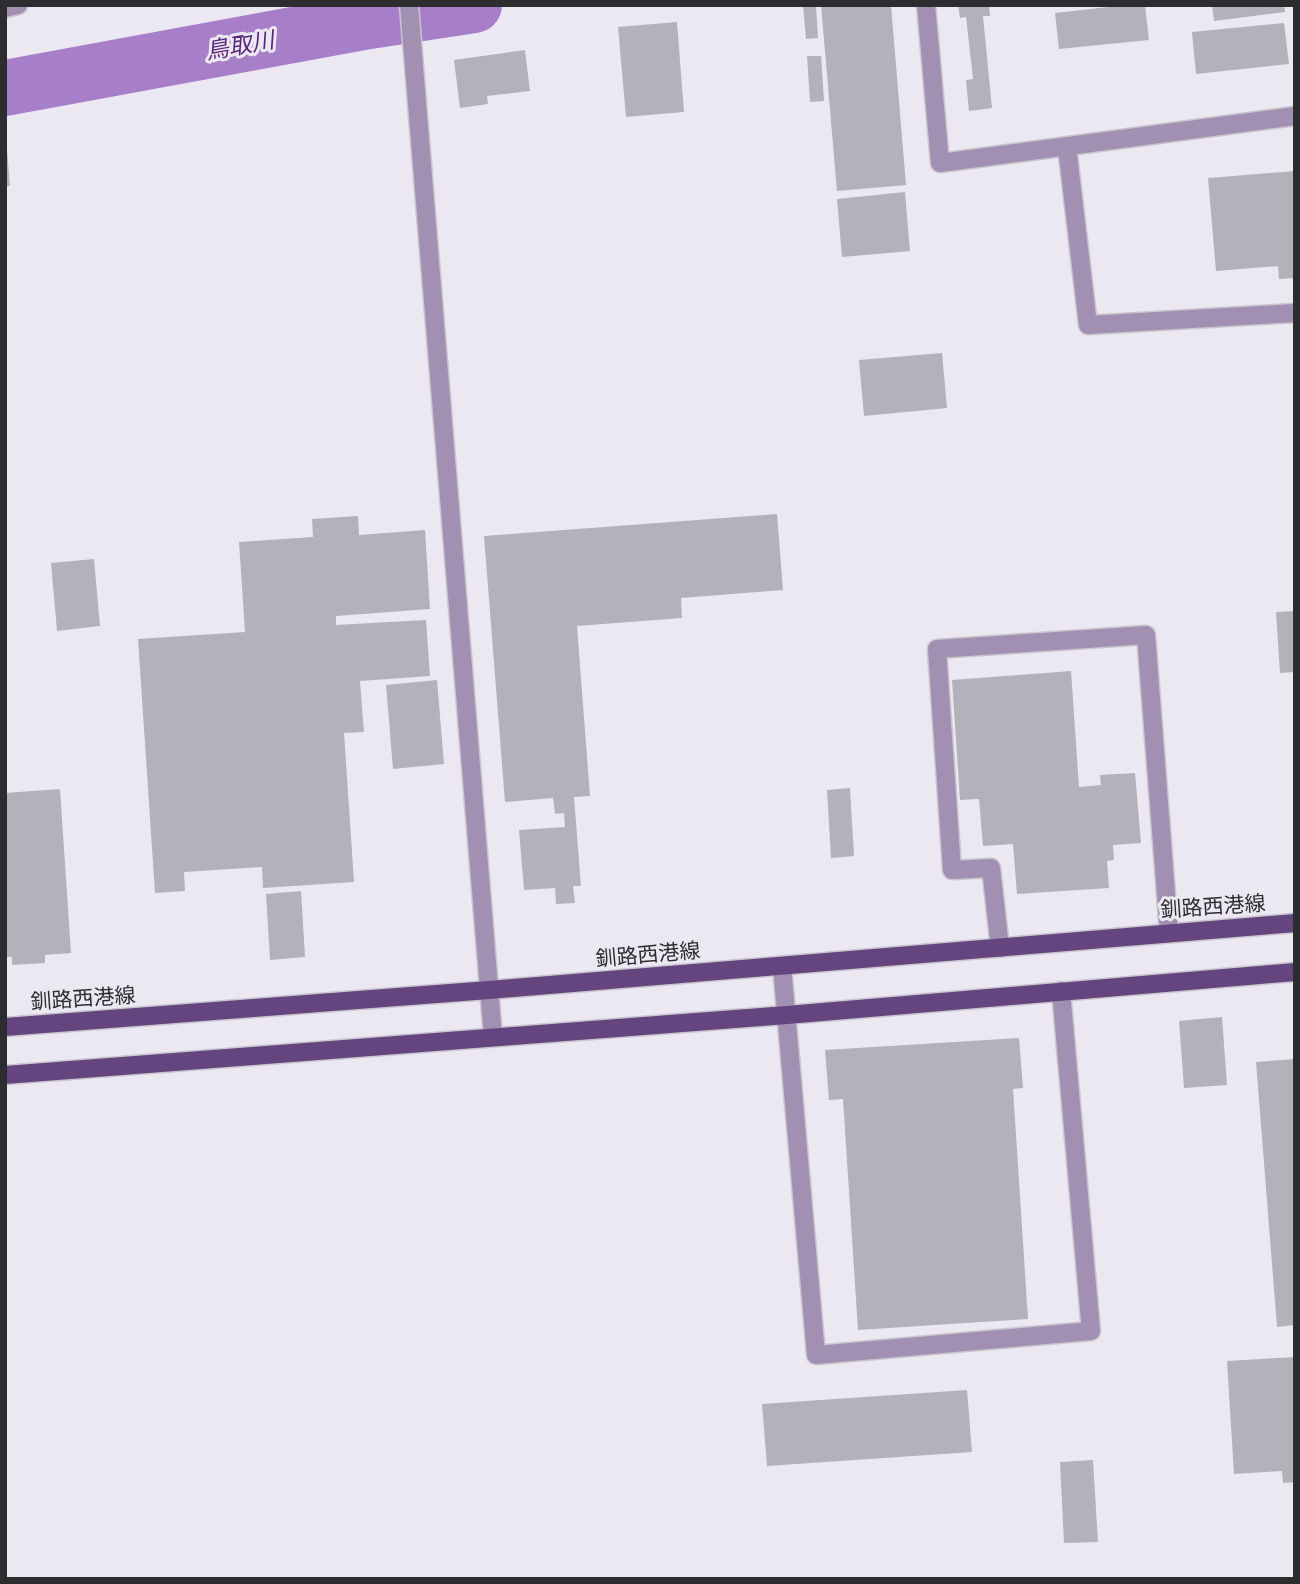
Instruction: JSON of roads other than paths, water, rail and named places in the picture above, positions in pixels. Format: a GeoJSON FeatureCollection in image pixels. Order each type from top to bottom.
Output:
{"type":"FeatureCollection","features":[{"type":"Feature","properties":{"kind":"main road","name":"釧路西港線"},"geometry":{"type":"LineString","coordinates":[[5,1027],[1295,923]]}},
{"type":"Feature","properties":{"kind":"main road"},"geometry":{"type":"LineString","coordinates":[[5,1075],[786,1015],[1295,972]]}},
{"type":"Feature","properties":{"kind":"street"},"geometry":{"type":"LineString","coordinates":[[5,8],[18,5]]}},
{"type":"Feature","properties":{"kind":"street"},"geometry":{"type":"LineString","coordinates":[[409,5],[493,1037]]}},
{"type":"Feature","properties":{"kind":"street"},"geometry":{"type":"LineString","coordinates":[[926,5],[940,163],[1295,116]]}},
{"type":"Feature","properties":{"kind":"street"},"geometry":{"type":"LineString","coordinates":[[1067,147],[1088,325],[1295,313]]}},
{"type":"Feature","properties":{"kind":"street"},"geometry":{"type":"LineString","coordinates":[[1000,948],[991,867],[951,870],[937,649],[1146,635],[1169,933]]}},
{"type":"Feature","properties":{"kind":"street"},"geometry":{"type":"LineString","coordinates":[[782,966],[816,1355],[1091,1331],[1061,991]]}},
{"type":"Feature","properties":{"kind":"waterway","name":"鳥取川"},"geometry":{"type":"LineString","coordinates":[[5,88],[369,21],[474,5]]}}]}
